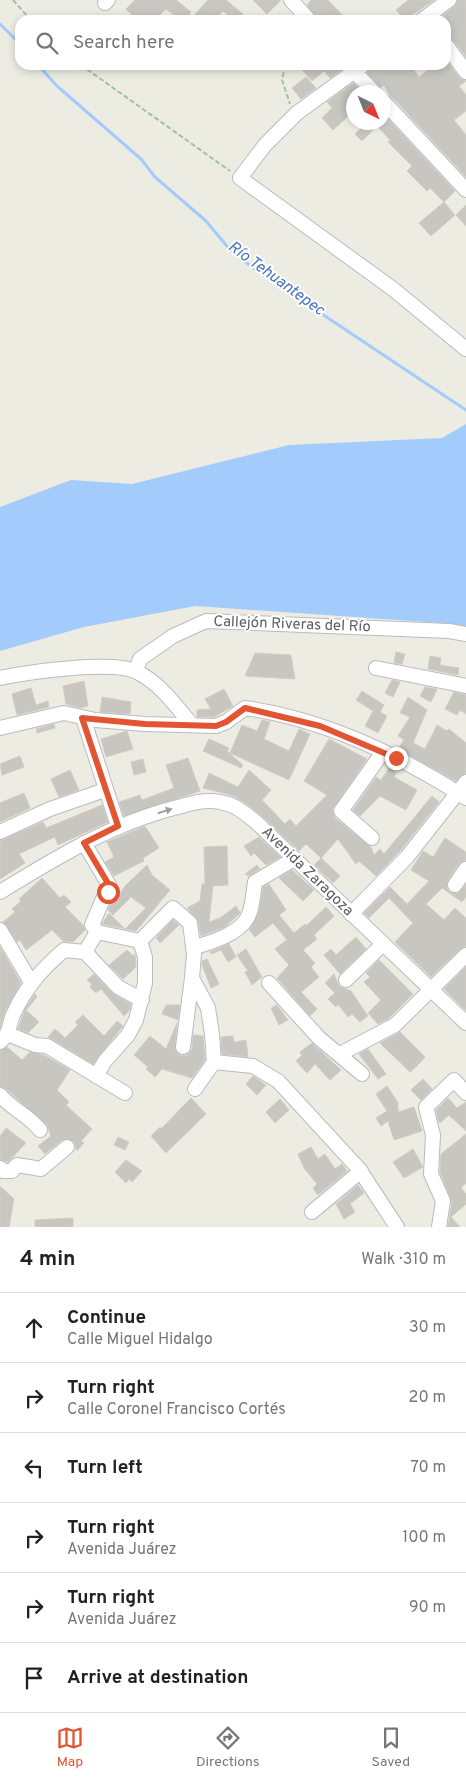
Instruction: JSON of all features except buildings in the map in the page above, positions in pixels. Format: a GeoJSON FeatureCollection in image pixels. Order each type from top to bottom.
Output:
{"type":"FeatureCollection","features":[{"type":"Feature","properties":{"kind":"street"},"geometry":{"type":"LineString","coordinates":[[430,15],[449,0]]}},
{"type":"Feature","properties":{"kind":"street"},"geometry":{"type":"LineString","coordinates":[[299,3],[306,15]]}},
{"type":"Feature","properties":{"kind":"street"},"geometry":{"type":"LineString","coordinates":[[451,52],[466,72]]}},
{"type":"Feature","properties":{"kind":"street"},"geometry":{"type":"LineString","coordinates":[[351,70],[292,118],[264,145],[240,178],[393,290],[466,349]]}},
{"type":"Feature","properties":{"kind":"street"},"geometry":{"type":"LineString","coordinates":[[357,70],[369,85]]}},
{"type":"Feature","properties":{"kind":"street"},"geometry":{"type":"LineString","coordinates":[[391,110],[466,190]]}},
{"type":"Feature","properties":{"kind":"street","name":"Callejón Riveras del Río"},"geometry":{"type":"LineString","coordinates":[[136,671],[140,659],[173,636],[206,621],[449,631],[466,634]]}},
{"type":"Feature","properties":{"kind":"street"},"geometry":{"type":"LineString","coordinates":[[0,678],[98,666],[136,671],[159,687],[192,725]]}},
{"type":"Feature","properties":{"kind":"street"},"geometry":{"type":"LineString","coordinates":[[376,668],[466,686]]}},
{"type":"Feature","properties":{"kind":"street"},"geometry":{"type":"LineString","coordinates":[[0,728],[64,713],[82,718],[145,724],[216,726],[226,722],[245,708],[320,726],[383,752],[463,791],[407,858],[351,914]]}},
{"type":"Feature","properties":{"kind":"street"},"geometry":{"type":"LineString","coordinates":[[82,718],[118,826]]}},
{"type":"Feature","properties":{"kind":"street"},"geometry":{"type":"LineString","coordinates":[[372,838],[341,811],[383,752]]}},
{"type":"Feature","properties":{"kind":"street"},"geometry":{"type":"LineString","coordinates":[[0,832],[50,809],[105,790]]}},
{"type":"Feature","properties":{"kind":"street","name":"Avenida Zaragoza"},"geometry":{"type":"LineString","coordinates":[[0,892],[84,843],[118,826],[189,804],[219,802],[237,807],[256,822],[292,860],[466,1023]]}},
{"type":"Feature","properties":{"kind":"street"},"geometry":{"type":"LineString","coordinates":[[84,843],[109,885],[92,925],[97,932],[140,941]]}},
{"type":"Feature","properties":{"kind":"street"},"geometry":{"type":"LineString","coordinates":[[193,948],[221,938],[240,926],[249,914],[256,882],[292,860]]}},
{"type":"Feature","properties":{"kind":"street"},"geometry":{"type":"LineString","coordinates":[[455,885],[466,869]]}},
{"type":"Feature","properties":{"kind":"street"},"geometry":{"type":"LineString","coordinates":[[140,941],[173,908],[190,924],[193,948],[192,978],[183,1047]]}},
{"type":"Feature","properties":{"kind":"street"},"geometry":{"type":"LineString","coordinates":[[0,930],[31,982]]}},
{"type":"Feature","properties":{"kind":"street"},"geometry":{"type":"LineString","coordinates":[[85,952],[97,932]]}},
{"type":"Feature","properties":{"kind":"street"},"geometry":{"type":"LineString","coordinates":[[96,1076],[105,1061],[128,1035],[142,1000],[145,965],[140,941]]}},
{"type":"Feature","properties":{"kind":"street"},"geometry":{"type":"LineString","coordinates":[[346,980],[383,944]]}},
{"type":"Feature","properties":{"kind":"street"},"geometry":{"type":"LineString","coordinates":[[125,1093],[47,1046],[4,1038],[12,1016],[31,982],[64,950],[85,952],[118,987],[142,1000]]}},
{"type":"Feature","properties":{"kind":"street"},"geometry":{"type":"LineString","coordinates":[[340,1054],[395,1025],[466,955]]}},
{"type":"Feature","properties":{"kind":"street"},"geometry":{"type":"LineString","coordinates":[[192,978],[208,1008],[214,1062],[195,1089]]}},
{"type":"Feature","properties":{"kind":"street"},"geometry":{"type":"LineString","coordinates":[[269,983],[319,1038],[362,1074]]}},
{"type":"Feature","properties":{"kind":"street"},"geometry":{"type":"LineString","coordinates":[[214,1062],[253,1066],[278,1081],[360,1171],[397,1227]]}},
{"type":"Feature","properties":{"kind":"street"},"geometry":{"type":"LineString","coordinates":[[439,1227],[443,1202],[432,1174],[433,1135],[426,1107],[454,1080],[466,1093]]}},
{"type":"Feature","properties":{"kind":"street"},"geometry":{"type":"LineString","coordinates":[[0,1095],[12,1109],[28,1116],[40,1130]]}},
{"type":"Feature","properties":{"kind":"street"},"geometry":{"type":"LineString","coordinates":[[0,1168],[3,1171],[12,1172],[17,1165],[41,1169],[67,1147]]}},
{"type":"Feature","properties":{"kind":"street"},"geometry":{"type":"LineString","coordinates":[[312,1212],[360,1171]]}},
{"type":"Feature","properties":{"kind":"path"},"geometry":{"type":"LineString","coordinates":[[13,0],[26,15]]}},
{"type":"Feature","properties":{"kind":"path"},"geometry":{"type":"LineString","coordinates":[[88,70],[240,178]]}},
{"type":"Feature","properties":{"kind":"path"},"geometry":{"type":"LineString","coordinates":[[284,70],[282,80],[292,110],[292,118]]}},
{"type":"Feature","properties":{"kind":"water"},"geometry":{"type":"Polygon","coordinates":[[[466,424],[466,631],[441,623],[195,606],[84,627],[0,651],[0,507],[71,480],[132,484],[289,445],[442,438],[466,424]]]}},
{"type":"Feature","properties":{"kind":"waterway","name":"Río Tehuantepec"},"geometry":{"type":"LineString","coordinates":[[0,24],[15,39]]}},
{"type":"Feature","properties":{"kind":"waterway","name":"Río Tehuantepec"},"geometry":{"type":"LineString","coordinates":[[43,70],[57,86],[141,159],[155,177],[206,221],[231,251],[256,270],[466,410]]}},
{"type":"Feature","properties":{"kind":"route"},"geometry":{"type":"LineString","coordinates":[[108,892],[109,885],[84,843],[118,826],[82,718],[145,724],[216,726],[226,722],[245,708],[262,710],[320,726],[396,758]]}}]}
